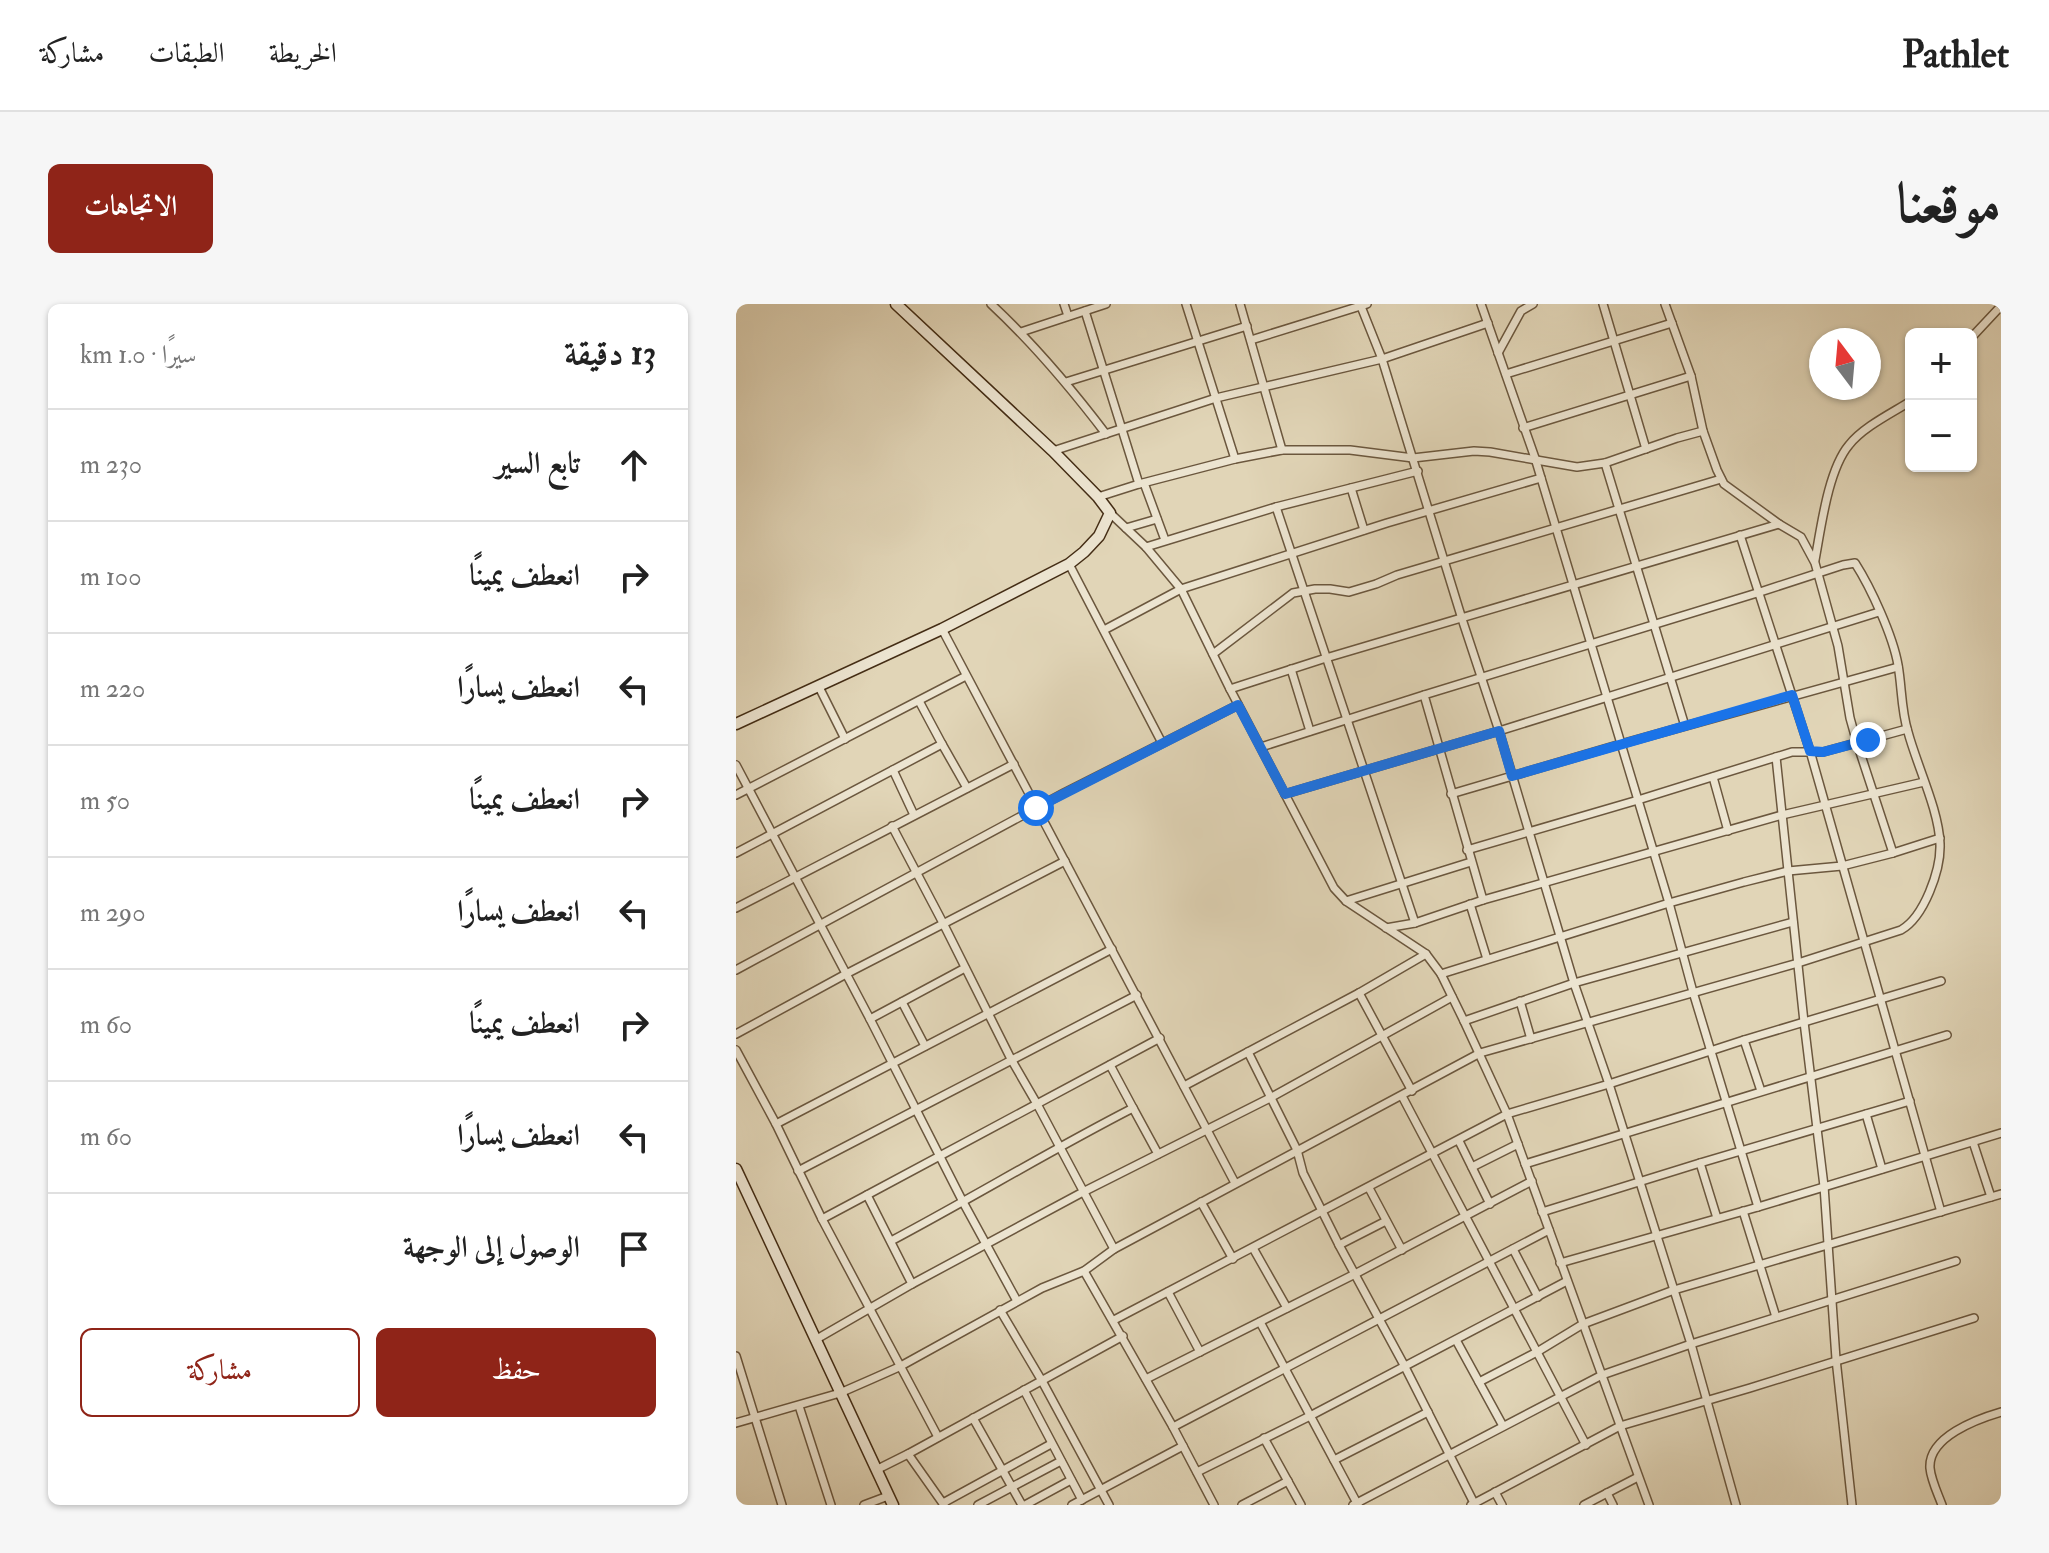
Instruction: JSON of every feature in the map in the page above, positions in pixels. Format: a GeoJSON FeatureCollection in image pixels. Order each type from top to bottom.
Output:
{"type":"FeatureCollection","features":[{"type":"Feature","properties":{"kind":"main road"},"geometry":{"type":"LineString","coordinates":[[736,724],[942,629],[1069,564],[1099,536],[1110,513],[1053,451],[896,304]]}},
{"type":"Feature","properties":{"kind":"main road"},"geometry":{"type":"LineString","coordinates":[[736,1169],[890,1500]]}},
{"type":"Feature","properties":{"kind":"street"},"geometry":{"type":"LineString","coordinates":[[991,304],[1066,382],[1106,434]]}},
{"type":"Feature","properties":{"kind":"street"},"geometry":{"type":"LineString","coordinates":[[1064,304],[1068,316]]}},
{"type":"Feature","properties":{"kind":"street"},"geometry":{"type":"LineString","coordinates":[[1021,332],[1106,304]]}},
{"type":"Feature","properties":{"kind":"street"},"geometry":{"type":"LineString","coordinates":[[1186,304],[1235,459]]}},
{"type":"Feature","properties":{"kind":"street"},"geometry":{"type":"LineString","coordinates":[[1240,304],[1282,450]]}},
{"type":"Feature","properties":{"kind":"street"},"geometry":{"type":"LineString","coordinates":[[1481,304],[1535,458],[1758,1207]]}},
{"type":"Feature","properties":{"kind":"street"},"geometry":{"type":"LineString","coordinates":[[1498,353],[1521,311],[1533,304]]}},
{"type":"Feature","properties":{"kind":"street"},"geometry":{"type":"LineString","coordinates":[[1603,304],[1646,449]]}},
{"type":"Feature","properties":{"kind":"street"},"geometry":{"type":"LineString","coordinates":[[1665,304],[1691,376],[1703,431],[1721,479],[1801,537],[1815,563],[1833,625],[1850,718],[1893,853]]}},
{"type":"Feature","properties":{"kind":"street"},"geometry":{"type":"LineString","coordinates":[[1251,340],[1363,305],[1499,731],[1574,983],[1691,1344],[1736,1505]]}},
{"type":"Feature","properties":{"kind":"street"},"geometry":{"type":"LineString","coordinates":[[1977,332],[2001,306]]}},
{"type":"Feature","properties":{"kind":"street"},"geometry":{"type":"LineString","coordinates":[[1085,311],[1123,429],[1165,540]]}},
{"type":"Feature","properties":{"kind":"street"},"geometry":{"type":"LineString","coordinates":[[1053,451],[1216,398],[1382,359],[1488,323]]}},
{"type":"Feature","properties":{"kind":"street"},"geometry":{"type":"LineString","coordinates":[[1506,374],[1672,323]]}},
{"type":"Feature","properties":{"kind":"street"},"geometry":{"type":"LineString","coordinates":[[1066,382],[1247,326]]}},
{"type":"Feature","properties":{"kind":"street"},"geometry":{"type":"LineString","coordinates":[[1523,428],[1691,376]]}},
{"type":"Feature","properties":{"kind":"street"},"geometry":{"type":"LineString","coordinates":[[1815,563],[1834,475],[1845,450],[1857,437],[1905,405]]}},
{"type":"Feature","properties":{"kind":"street"},"geometry":{"type":"LineString","coordinates":[[1098,497],[1235,459],[1282,450],[1350,450],[1413,458],[1474,451],[1535,458],[1577,467],[1605,463],[1703,431]]}},
{"type":"Feature","properties":{"kind":"street"},"geometry":{"type":"LineString","coordinates":[[1605,463],[1685,726]]}},
{"type":"Feature","properties":{"kind":"street"},"geometry":{"type":"LineString","coordinates":[[1146,547],[1276,507],[1418,471]]}},
{"type":"Feature","properties":{"kind":"street"},"geometry":{"type":"LineString","coordinates":[[1104,630],[1181,589],[1364,530],[1541,478]]}},
{"type":"Feature","properties":{"kind":"street"},"geometry":{"type":"LineString","coordinates":[[1213,654],[1285,597],[1304,590],[1358,591],[1397,575],[1721,479]]}},
{"type":"Feature","properties":{"kind":"street"},"geometry":{"type":"LineString","coordinates":[[1351,488],[1364,530]]}},
{"type":"Feature","properties":{"kind":"street"},"geometry":{"type":"LineString","coordinates":[[1276,507],[1415,923]]}},
{"type":"Feature","properties":{"kind":"street"},"geometry":{"type":"LineString","coordinates":[[1110,513],[1146,547],[1181,589],[1334,888],[1346,901],[1426,954],[1441,974],[1507,1114],[1649,1505]]}},
{"type":"Feature","properties":{"kind":"street"},"geometry":{"type":"LineString","coordinates":[[1126,528],[1157,519]]}},
{"type":"Feature","properties":{"kind":"street"},"geometry":{"type":"LineString","coordinates":[[1230,689],[1779,524]]}},
{"type":"Feature","properties":{"kind":"street"},"geometry":{"type":"LineString","coordinates":[[1740,535],[1810,751],[1941,1212]]}},
{"type":"Feature","properties":{"kind":"street"},"geometry":{"type":"LineString","coordinates":[[736,1423],[840,1393],[899,1367],[1042,1288],[1084,1271],[1114,1249],[1480,1053],[1798,963],[1901,930],[1912,921],[1933,885],[1939,860],[1940,838],[1907,729],[1892,643],[1855,563],[1591,642],[1261,747]]}},
{"type":"Feature","properties":{"kind":"street"},"geometry":{"type":"LineString","coordinates":[[1069,564],[1162,743]]}},
{"type":"Feature","properties":{"kind":"street"},"geometry":{"type":"LineString","coordinates":[[1285,794],[1499,731],[1879,612]]}},
{"type":"Feature","properties":{"kind":"street"},"geometry":{"type":"LineString","coordinates":[[942,629],[1235,1183]]}},
{"type":"Feature","properties":{"kind":"street"},"geometry":{"type":"LineString","coordinates":[[1451,794],[1898,667]]}},
{"type":"Feature","properties":{"kind":"street"},"geometry":{"type":"LineString","coordinates":[[1291,669],[1310,731]]}},
{"type":"Feature","properties":{"kind":"street"},"geometry":{"type":"LineString","coordinates":[[736,795],[966,676]]}},
{"type":"Feature","properties":{"kind":"street"},"geometry":{"type":"LineString","coordinates":[[819,687],[845,739]]}},
{"type":"Feature","properties":{"kind":"street"},"geometry":{"type":"LineString","coordinates":[[1424,695],[1483,900]]}},
{"type":"Feature","properties":{"kind":"street"},"geometry":{"type":"LineString","coordinates":[[919,701],[967,788]]}},
{"type":"Feature","properties":{"kind":"street"},"geometry":{"type":"LineString","coordinates":[[736,970],[1036,808],[1238,705]]}},
{"type":"Feature","properties":{"kind":"street"},"geometry":{"type":"LineString","coordinates":[[1467,850],[1795,751],[1823,752],[1907,729]]}},
{"type":"Feature","properties":{"kind":"street"},"geometry":{"type":"LineString","coordinates":[[736,853],[942,744]]}},
{"type":"Feature","properties":{"kind":"street"},"geometry":{"type":"LineString","coordinates":[[1776,757],[1824,1186],[1836,1359],[1852,1505]]}},
{"type":"Feature","properties":{"kind":"street"},"geometry":{"type":"LineString","coordinates":[[736,908],[1014,764]]}},
{"type":"Feature","properties":{"kind":"street"},"geometry":{"type":"LineString","coordinates":[[736,765],[1017,1301]]}},
{"type":"Feature","properties":{"kind":"street"},"geometry":{"type":"LineString","coordinates":[[893,770],[914,815]]}},
{"type":"Feature","properties":{"kind":"street"},"geometry":{"type":"LineString","coordinates":[[1713,777],[1728,831]]}},
{"type":"Feature","properties":{"kind":"street"},"geometry":{"type":"LineString","coordinates":[[1386,928],[1415,923],[1483,900],[1782,815],[1924,782]]}},
{"type":"Feature","properties":{"kind":"street"},"geometry":{"type":"LineString","coordinates":[[892,826],[987,1014],[1114,1249]]}},
{"type":"Feature","properties":{"kind":"street"},"geometry":{"type":"LineString","coordinates":[[1441,974],[1669,903],[1788,871],[1842,866],[1940,838]]}},
{"type":"Feature","properties":{"kind":"street"},"geometry":{"type":"LineString","coordinates":[[736,1034],[1065,861]]}},
{"type":"Feature","properties":{"kind":"street"},"geometry":{"type":"LineString","coordinates":[[1346,901],[1471,862]]}},
{"type":"Feature","properties":{"kind":"street"},"geometry":{"type":"LineString","coordinates":[[1470,904],[1487,959]]}},
{"type":"Feature","properties":{"kind":"street"},"geometry":{"type":"LineString","coordinates":[[1464,1021],[1574,983],[1793,922]]}},
{"type":"Feature","properties":{"kind":"street"},"geometry":{"type":"LineString","coordinates":[[776,1124],[1112,949]]}},
{"type":"Feature","properties":{"kind":"street"},"geometry":{"type":"LineString","coordinates":[[1184,1086],[1426,954]]}},
{"type":"Feature","properties":{"kind":"street"},"geometry":{"type":"LineString","coordinates":[[870,1019],[965,968]]}},
{"type":"Feature","properties":{"kind":"street"},"geometry":{"type":"LineString","coordinates":[[1114,1320],[1507,1114],[1941,981]]}},
{"type":"Feature","properties":{"kind":"street"},"geometry":{"type":"LineString","coordinates":[[1359,993],[1412,1091]]}},
{"type":"Feature","properties":{"kind":"street"},"geometry":{"type":"LineString","coordinates":[[798,1171],[1137,995]]}},
{"type":"Feature","properties":{"kind":"street"},"geometry":{"type":"LineString","coordinates":[[815,1340],[912,1284],[1083,1192],[1270,1098],[1452,997]]}},
{"type":"Feature","properties":{"kind":"street"},"geometry":{"type":"LineString","coordinates":[[1520,1001],[1531,1039]]}},
{"type":"Feature","properties":{"kind":"street"},"geometry":{"type":"LineString","coordinates":[[902,1002],[925,1046]]}},
{"type":"Feature","properties":{"kind":"street"},"geometry":{"type":"LineString","coordinates":[[1525,1164],[1947,1035]]}},
{"type":"Feature","properties":{"kind":"street"},"geometry":{"type":"LineString","coordinates":[[822,1219],[1160,1038]]}},
{"type":"Feature","properties":{"kind":"street"},"geometry":{"type":"LineString","coordinates":[[1744,1040],[1761,1091]]}},
{"type":"Feature","properties":{"kind":"street"},"geometry":{"type":"LineString","coordinates":[[736,1050],[938,1437]]}},
{"type":"Feature","properties":{"kind":"street"},"geometry":{"type":"LineString","coordinates":[[1248,1052],[1297,1150],[1300,1166],[1339,1245],[1404,1365],[1472,1504],[1620,1426],[1974,1318]]}},
{"type":"Feature","properties":{"kind":"street"},"geometry":{"type":"LineString","coordinates":[[1110,1065],[1158,1154]]}},
{"type":"Feature","properties":{"kind":"street"},"geometry":{"type":"LineString","coordinates":[[1402,1096],[1586,1445]]}},
{"type":"Feature","properties":{"kind":"street"},"geometry":{"type":"LineString","coordinates":[[1542,1212],[1910,1101]]}},
{"type":"Feature","properties":{"kind":"street"},"geometry":{"type":"LineString","coordinates":[[891,1241],[1133,1108]]}},
{"type":"Feature","properties":{"kind":"street"},"geometry":{"type":"LineString","coordinates":[[1866,1114],[1882,1169]]}},
{"type":"Feature","properties":{"kind":"street"},"geometry":{"type":"LineString","coordinates":[[1560,1263],[2001,1133]]}},
{"type":"Feature","properties":{"kind":"street"},"geometry":{"type":"LineString","coordinates":[[1459,1141],[1490,1204]]}},
{"type":"Feature","properties":{"kind":"street"},"geometry":{"type":"LineString","coordinates":[[1973,1142],[1991,1197]]}},
{"type":"Feature","properties":{"kind":"street"},"geometry":{"type":"LineString","coordinates":[[1472,1167],[1518,1144]]}},
{"type":"Feature","properties":{"kind":"street"},"geometry":{"type":"LineString","coordinates":[[1700,1163],[1717,1218]]}},
{"type":"Feature","properties":{"kind":"street"},"geometry":{"type":"LineString","coordinates":[[1146,1379],[1532,1181]]}},
{"type":"Feature","properties":{"kind":"street"},"geometry":{"type":"LineString","coordinates":[[1369,1188],[1402,1250]]}},
{"type":"Feature","properties":{"kind":"street"},"geometry":{"type":"LineString","coordinates":[[1479,1382],[1583,1324],[1674,1290],[2001,1194]]}},
{"type":"Feature","properties":{"kind":"street"},"geometry":{"type":"LineString","coordinates":[[867,1195],[912,1284]]}},
{"type":"Feature","properties":{"kind":"street"},"geometry":{"type":"LineString","coordinates":[[1201,1202],[1233,1259]]}},
{"type":"Feature","properties":{"kind":"street"},"geometry":{"type":"LineString","coordinates":[[1743,1211],[1776,1317]]}},
{"type":"Feature","properties":{"kind":"street"},"geometry":{"type":"LineString","coordinates":[[1339,1245],[1386,1221]]}},
{"type":"Feature","properties":{"kind":"street"},"geometry":{"type":"LineString","coordinates":[[1173,1427],[1549,1230]]}},
{"type":"Feature","properties":{"kind":"street"},"geometry":{"type":"LineString","coordinates":[[1253,1248],[1287,1308]]}},
{"type":"Feature","properties":{"kind":"street"},"geometry":{"type":"LineString","coordinates":[[1513,1249],[1538,1297]]}},
{"type":"Feature","properties":{"kind":"street"},"geometry":{"type":"LineString","coordinates":[[1260,1322],[1356,1504],[1602,1375],[1956,1261]]}},
{"type":"Feature","properties":{"kind":"street"},"geometry":{"type":"LineString","coordinates":[[1084,1271],[1123,1336],[1214,1505]]}},
{"type":"Feature","properties":{"kind":"street"},"geometry":{"type":"LineString","coordinates":[[1197,1472],[1567,1281]]}},
{"type":"Feature","properties":{"kind":"street"},"geometry":{"type":"LineString","coordinates":[[1168,1292],[1200,1352]]}},
{"type":"Feature","properties":{"kind":"street"},"geometry":{"type":"LineString","coordinates":[[1000,1310],[1109,1505]]}},
{"type":"Feature","properties":{"kind":"street"},"geometry":{"type":"LineString","coordinates":[[876,1470],[1123,1336]]}},
{"type":"Feature","properties":{"kind":"street"},"geometry":{"type":"LineString","coordinates":[[1456,1340],[1503,1426]]}},
{"type":"Feature","properties":{"kind":"street"},"geometry":{"type":"LineString","coordinates":[[736,1356],[782,1505]]}},
{"type":"Feature","properties":{"kind":"street"},"geometry":{"type":"LineString","coordinates":[[1024,1390],[1082,1500]]}},
{"type":"Feature","properties":{"kind":"street"},"geometry":{"type":"LineString","coordinates":[[799,1406],[831,1505]]}},
{"type":"Feature","properties":{"kind":"street"},"geometry":{"type":"LineString","coordinates":[[1334,1460],[1428,1412]]}},
{"type":"Feature","properties":{"kind":"street"},"geometry":{"type":"LineString","coordinates":[[1942,1505],[1930,1468],[1934,1451],[1950,1434],[1980,1418],[2001,1412]]}},
{"type":"Feature","properties":{"kind":"street"},"geometry":{"type":"LineString","coordinates":[[973,1418],[1024,1505],[1071,1480]]}},
{"type":"Feature","properties":{"kind":"street"},"geometry":{"type":"LineString","coordinates":[[1264,1438],[1301,1505]]}},
{"type":"Feature","properties":{"kind":"street"},"geometry":{"type":"LineString","coordinates":[[908,1454],[944,1504],[1051,1444]]}},
{"type":"Feature","properties":{"kind":"street"},"geometry":{"type":"LineString","coordinates":[[1072,1505],[1183,1446]]}},
{"type":"Feature","properties":{"kind":"street"},"geometry":{"type":"LineString","coordinates":[[978,1505],[1061,1461]]}},
{"type":"Feature","properties":{"kind":"street"},"geometry":{"type":"LineString","coordinates":[[1584,1505],[1638,1477]]}},
{"type":"Feature","properties":{"kind":"street"},"geometry":{"type":"LineString","coordinates":[[1242,1505],[1288,1481]]}},
{"type":"Feature","properties":{"kind":"street"},"geometry":{"type":"LineString","coordinates":[[1495,1492],[1502,1505]]}},
{"type":"Feature","properties":{"kind":"street"},"geometry":{"type":"LineString","coordinates":[[1607,1493],[1613,1505]]}},
{"type":"Feature","properties":{"kind":"street"},"geometry":{"type":"LineString","coordinates":[[864,1505],[890,1500]]}},
{"type":"Feature","properties":{"kind":"route"},"geometry":{"type":"LineString","coordinates":[[1036,808],[1238,705],[1285,794],[1499,731],[1512,776],[1792,695],[1810,751],[1823,752],[1868,740]]}}]}
